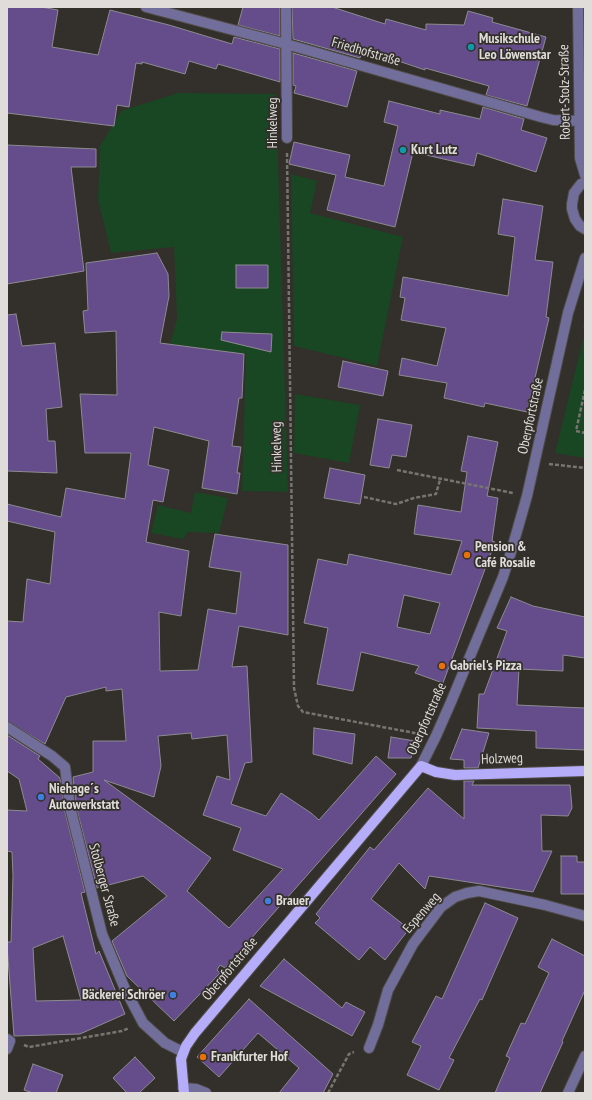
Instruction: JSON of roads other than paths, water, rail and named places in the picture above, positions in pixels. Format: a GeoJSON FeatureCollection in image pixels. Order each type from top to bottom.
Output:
{"type":"FeatureCollection","features":[{"type":"Feature","properties":{"kind":"main road","name":"Holzweg"},"geometry":{"type":"LineString","coordinates":[[422,766],[436,772],[455,775],[585,771]]}},
{"type":"Feature","properties":{"kind":"main road","name":"Oberpfortstraße"},"geometry":{"type":"LineString","coordinates":[[183,1052],[195,1033],[422,766]]}},
{"type":"Feature","properties":{"kind":"main road"},"geometry":{"type":"LineString","coordinates":[[183,1052],[184,1090]]}},
{"type":"Feature","properties":{"kind":"street","name":"Friedhofstraße"},"geometry":{"type":"LineString","coordinates":[[146,7],[286,44],[541,117],[553,120],[579,121]]}},
{"type":"Feature","properties":{"kind":"street"},"geometry":{"type":"LineString","coordinates":[[286,7],[286,44]]}},
{"type":"Feature","properties":{"kind":"street","name":"Robert-Stolz-Straße"},"geometry":{"type":"LineString","coordinates":[[578,7],[580,158],[585,175]]}},
{"type":"Feature","properties":{"kind":"street","name":"Hinkelweg"},"geometry":{"type":"LineString","coordinates":[[286,44],[287,138]]}},
{"type":"Feature","properties":{"kind":"street"},"geometry":{"type":"LineString","coordinates":[[585,182],[574,194],[572,204],[575,219],[580,226],[585,229]]}},
{"type":"Feature","properties":{"kind":"street","name":"Oberpfortstraße"},"geometry":{"type":"LineString","coordinates":[[422,766],[503,577],[527,496],[568,313],[585,258]]}},
{"type":"Feature","properties":{"kind":"street","name":"Stolberger Straße"},"geometry":{"type":"LineString","coordinates":[[7,727],[65,766],[70,807],[102,934],[125,990],[143,1023],[165,1043],[183,1052]]}},
{"type":"Feature","properties":{"kind":"street","name":"Espenweg"},"geometry":{"type":"LineString","coordinates":[[369,1048],[378,1025],[388,990],[413,944],[441,908],[455,897],[466,893],[479,891],[545,905],[585,916]]}},
{"type":"Feature","properties":{"kind":"street"},"geometry":{"type":"LineString","coordinates":[[568,1093],[585,1056]]}},
{"type":"Feature","properties":{"kind":"street"},"geometry":{"type":"LineString","coordinates":[[184,1090],[196,1089],[206,1093]]}},
{"type":"Feature","properties":{"kind":"place","name":"Musikschule Leo Löwenstar"},"geometry":{"type":"Point","coordinates":[471,47]}},
{"type":"Feature","properties":{"kind":"place","name":"Kurt Lutz"},"geometry":{"type":"Point","coordinates":[403,150]}},
{"type":"Feature","properties":{"kind":"place","name":"Pension & Café Rosalie"},"geometry":{"type":"Point","coordinates":[467,555]}},
{"type":"Feature","properties":{"kind":"place","name":"Gabriel's Pizza"},"geometry":{"type":"Point","coordinates":[442,666]}},
{"type":"Feature","properties":{"kind":"place","name":"Niehage´s Autowerkstatt"},"geometry":{"type":"Point","coordinates":[41,797]}},
{"type":"Feature","properties":{"kind":"place","name":"Brauer"},"geometry":{"type":"Point","coordinates":[268,901]}},
{"type":"Feature","properties":{"kind":"place","name":"Bäckerei Schröer"},"geometry":{"type":"Point","coordinates":[173,995]}},
{"type":"Feature","properties":{"kind":"place","name":"Frankfurter Hof"},"geometry":{"type":"Point","coordinates":[203,1057]}}]}
